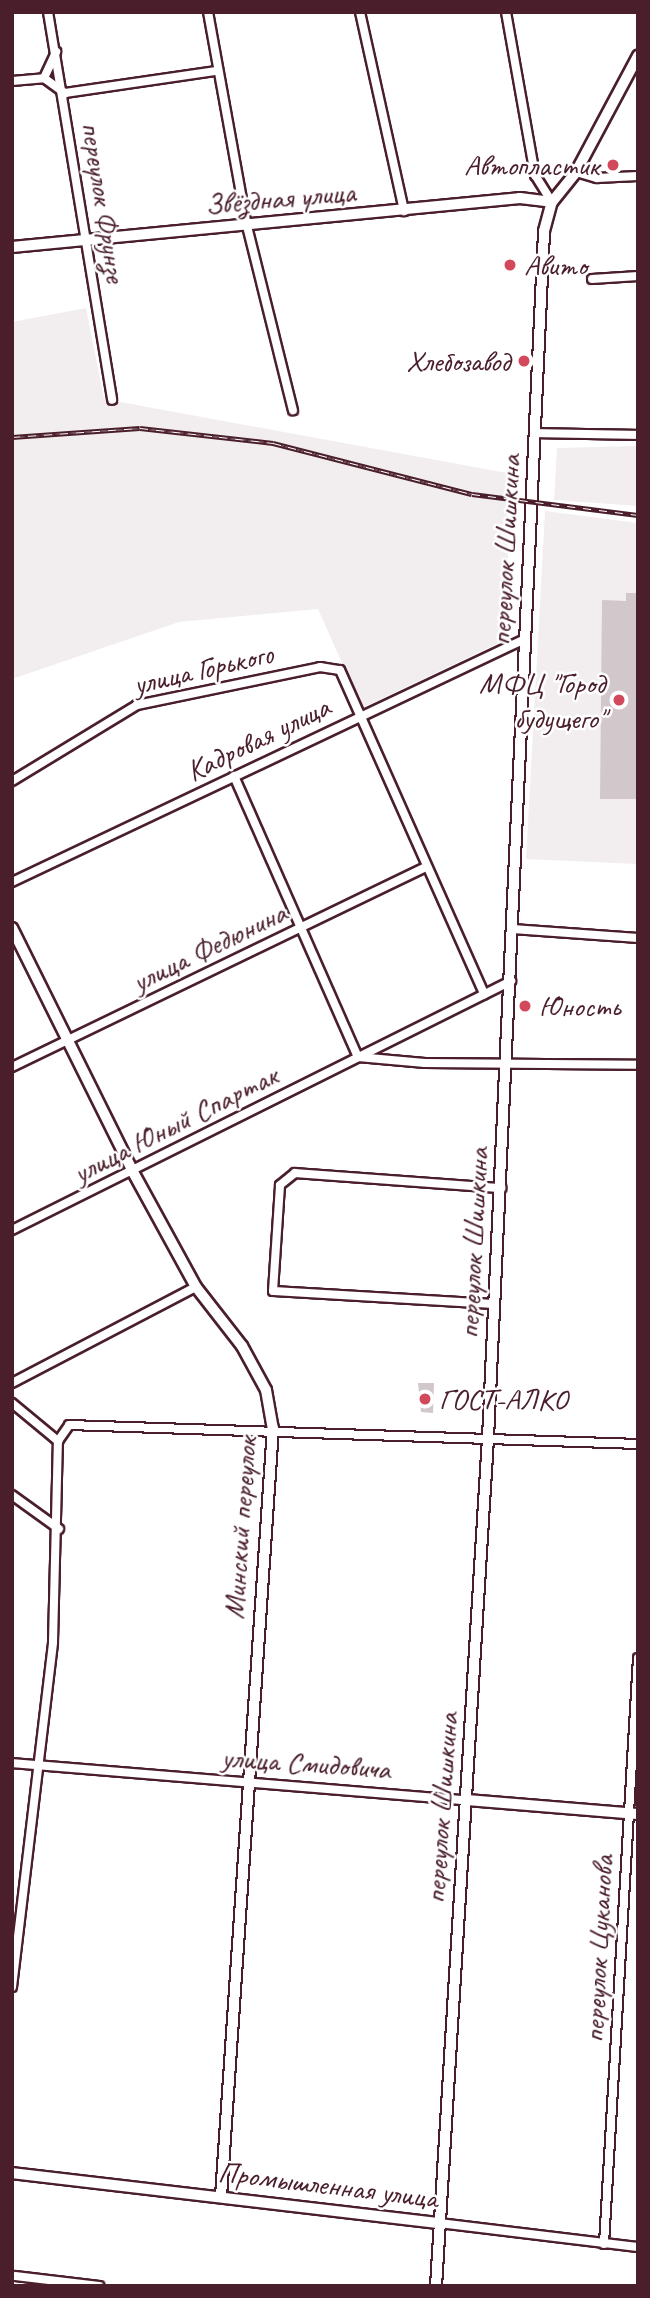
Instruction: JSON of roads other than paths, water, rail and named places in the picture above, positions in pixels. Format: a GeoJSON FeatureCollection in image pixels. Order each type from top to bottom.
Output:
{"type":"FeatureCollection","features":[{"type":"Feature","properties":{"kind":"main road"},"geometry":{"type":"LineString","coordinates":[[552,202],[576,172],[638,57]]}},
{"type":"Feature","properties":{"kind":"main road","name":"Звёздная улица"},"geometry":{"type":"LineString","coordinates":[[12,247],[86,237],[247,226],[520,198],[552,202]]}},
{"type":"Feature","properties":{"kind":"main road","name":"переулок Шишкина"},"geometry":{"type":"LineString","coordinates":[[436,2286],[488,1438],[543,243],[552,202]]}},
{"type":"Feature","properties":{"kind":"main road","name":"Промышленная улица"},"geometry":{"type":"LineString","coordinates":[[12,2173],[439,2222]]}},
{"type":"Feature","properties":{"kind":"street","name":"переулок Фрунзе"},"geometry":{"type":"LineString","coordinates":[[48,12],[65,93],[112,400]]}},
{"type":"Feature","properties":{"kind":"street"},"geometry":{"type":"LineString","coordinates":[[208,12],[216,71],[247,226],[293,410]]}},
{"type":"Feature","properties":{"kind":"street"},"geometry":{"type":"LineString","coordinates":[[360,12],[404,211]]}},
{"type":"Feature","properties":{"kind":"street"},"geometry":{"type":"LineString","coordinates":[[506,12],[535,175],[552,202]]}},
{"type":"Feature","properties":{"kind":"street"},"geometry":{"type":"LineString","coordinates":[[44,78],[56,52]]}},
{"type":"Feature","properties":{"kind":"street"},"geometry":{"type":"LineString","coordinates":[[12,81],[44,78],[65,93],[216,71]]}},
{"type":"Feature","properties":{"kind":"street"},"geometry":{"type":"LineString","coordinates":[[576,172],[597,178],[638,176]]}},
{"type":"Feature","properties":{"kind":"street"},"geometry":{"type":"LineString","coordinates":[[592,279],[638,276]]}},
{"type":"Feature","properties":{"kind":"street"},"geometry":{"type":"LineString","coordinates":[[535,433],[638,435]]}},
{"type":"Feature","properties":{"kind":"street","name":"Кадровая улица"},"geometry":{"type":"LineString","coordinates":[[12,883],[361,714],[524,639]]}},
{"type":"Feature","properties":{"kind":"street","name":"улица Горького"},"geometry":{"type":"LineString","coordinates":[[12,780],[137,705],[320,667],[340,670],[361,714]]}},
{"type":"Feature","properties":{"kind":"street"},"geometry":{"type":"LineString","coordinates":[[361,714],[484,995]]}},
{"type":"Feature","properties":{"kind":"street"},"geometry":{"type":"LineString","coordinates":[[234,776],[358,1057],[425,1063],[506,1061],[638,1065]]}},
{"type":"Feature","properties":{"kind":"street","name":"улица Федюнина"},"geometry":{"type":"LineString","coordinates":[[12,1068],[426,867]]}},
{"type":"Feature","properties":{"kind":"street","name":"Минский переулок"},"geometry":{"type":"LineString","coordinates":[[12,928],[133,1172],[197,1287],[242,1346],[265,1390],[273,1428],[221,2197]]}},
{"type":"Feature","properties":{"kind":"street"},"geometry":{"type":"LineString","coordinates":[[513,929],[638,938]]}},
{"type":"Feature","properties":{"kind":"street","name":"улица Юный Спартак"},"geometry":{"type":"LineString","coordinates":[[12,1230],[133,1172],[511,981]]}},
{"type":"Feature","properties":{"kind":"street"},"geometry":{"type":"LineString","coordinates":[[494,1304],[273,1291],[280,1185],[295,1173],[501,1188]]}},
{"type":"Feature","properties":{"kind":"street"},"geometry":{"type":"LineString","coordinates":[[12,1382],[197,1287]]}},
{"type":"Feature","properties":{"kind":"street"},"geometry":{"type":"LineString","coordinates":[[12,1403],[29,1422],[58,1441]]}},
{"type":"Feature","properties":{"kind":"street"},"geometry":{"type":"LineString","coordinates":[[12,1987],[53,1642],[59,1529],[58,1441],[69,1425],[273,1428],[638,1444]]}},
{"type":"Feature","properties":{"kind":"street"},"geometry":{"type":"LineString","coordinates":[[12,1495],[59,1529]]}},
{"type":"Feature","properties":{"kind":"street","name":"переулок Цуканова"},"geometry":{"type":"LineString","coordinates":[[604,2244],[633,1814],[638,1658]]}},
{"type":"Feature","properties":{"kind":"street","name":"улица Смидовича"},"geometry":{"type":"LineString","coordinates":[[12,1763],[633,1814]]}},
{"type":"Feature","properties":{"kind":"street","name":"Промышленная улица"},"geometry":{"type":"LineString","coordinates":[[439,2222],[638,2247]]}},
{"type":"Feature","properties":{"kind":"street"},"geometry":{"type":"LineString","coordinates":[[14,2274],[20,2286]]}},
{"type":"Feature","properties":{"kind":"street"},"geometry":{"type":"LineString","coordinates":[[14,2274],[99,2286]]}},
{"type":"Feature","properties":{"kind":"railway"},"geometry":{"type":"LineString","coordinates":[[12,437],[140,428],[273,443],[472,494],[638,515]]}},
{"type":"Feature","properties":{"kind":"place","name":"Автопластик"},"geometry":{"type":"Point","coordinates":[613,165]}},
{"type":"Feature","properties":{"kind":"place","name":"Авито"},"geometry":{"type":"Point","coordinates":[510,265]}},
{"type":"Feature","properties":{"kind":"place","name":"Хлебозавод"},"geometry":{"type":"Point","coordinates":[524,361]}},
{"type":"Feature","properties":{"kind":"place","name":"МФЦ \"Город будущего\""},"geometry":{"type":"Point","coordinates":[619,700]}},
{"type":"Feature","properties":{"kind":"place","name":"Юность"},"geometry":{"type":"Point","coordinates":[525,1006]}},
{"type":"Feature","properties":{"kind":"place","name":"ГОСТ-АЛКО"},"geometry":{"type":"Point","coordinates":[425,1399]}}]}
